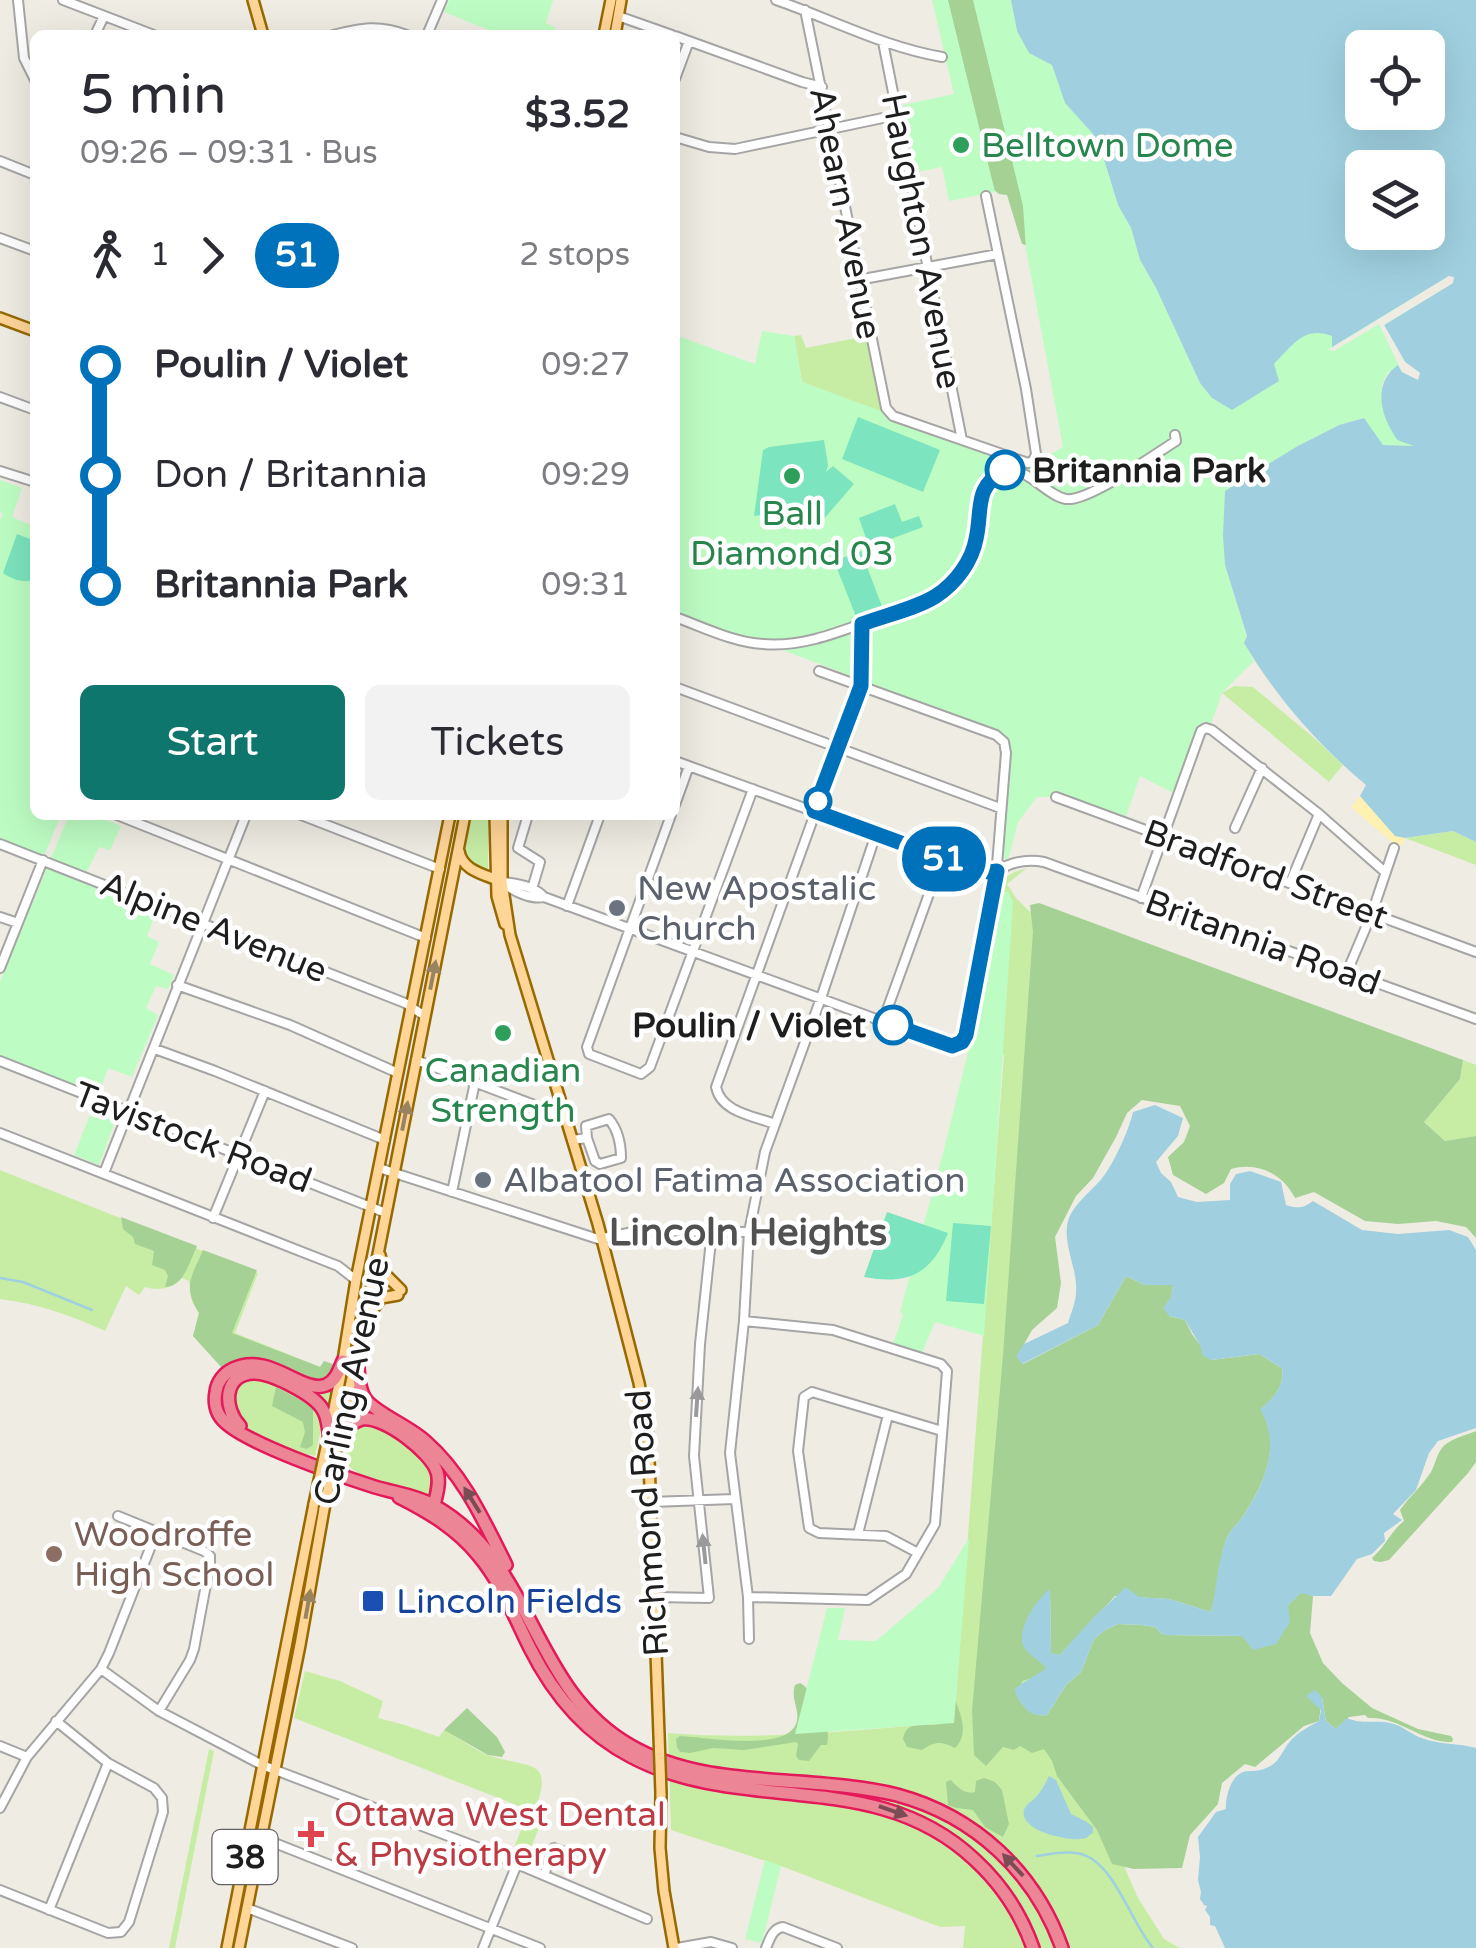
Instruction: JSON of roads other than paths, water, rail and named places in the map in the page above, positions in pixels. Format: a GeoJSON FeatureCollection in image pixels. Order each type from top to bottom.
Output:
{"type":"FeatureCollection","features":[{"type":"Feature","properties":{"kind":"highway"},"geometry":{"type":"LineString","coordinates":[[357,1356],[366,1400],[414,1431],[442,1458],[484,1521],[566,1687],[620,1740],[662,1762],[694,1770],[874,1790],[942,1812],[987,1840],[1018,1870],[1043,1906],[1062,1948]]}},
{"type":"Feature","properties":{"kind":"highway"},"geometry":{"type":"LineString","coordinates":[[343,1362],[333,1380],[322,1387],[258,1365],[228,1372],[218,1385],[216,1406],[220,1417],[250,1436],[322,1468],[412,1495],[433,1510],[480,1556],[546,1679],[602,1738],[639,1761],[689,1779],[857,1801],[899,1812],[924,1824],[952,1840],[986,1871],[1014,1907],[1033,1948]]}},
{"type":"Feature","properties":{"kind":"highway"},"geometry":{"type":"LineString","coordinates":[[250,1436],[231,1415],[230,1389],[246,1374],[276,1378],[313,1399],[326,1414],[333,1440],[352,1423],[365,1419],[402,1434],[436,1468],[438,1483],[433,1510]]}},
{"type":"Feature","properties":{"kind":"highway"},"geometry":{"type":"LineString","coordinates":[[433,1510],[460,1523],[478,1538],[514,1588]]}},
{"type":"Feature","properties":{"kind":"main road"},"geometry":{"type":"LineString","coordinates":[[254,0],[262,30]]}},
{"type":"Feature","properties":{"kind":"main road"},"geometry":{"type":"LineString","coordinates":[[605,30],[611,0]]}},
{"type":"Feature","properties":{"kind":"main road"},"geometry":{"type":"LineString","coordinates":[[616,30],[621,0]]}},
{"type":"Feature","properties":{"kind":"main road"},"geometry":{"type":"LineString","coordinates":[[0,318],[30,329]]}},
{"type":"Feature","properties":{"kind":"main road","name":"Carling Avenue"},"geometry":{"type":"LineString","coordinates":[[239,1948],[315,1563],[356,1280],[449,820]]}},
{"type":"Feature","properties":{"kind":"main road","name":"Carling Avenue"},"geometry":{"type":"LineString","coordinates":[[227,1948],[307,1537],[363,1330],[464,820]]}},
{"type":"Feature","properties":{"kind":"main road","name":"Richmond Road"},"geometry":{"type":"LineString","coordinates":[[498,820],[499,881],[510,935],[602,1239],[648,1430],[660,1848],[675,1948]]}},
{"type":"Feature","properties":{"kind":"main road"},"geometry":{"type":"LineString","coordinates":[[459,848],[460,859],[472,870],[499,881]]}},
{"type":"Feature","properties":{"kind":"main road"},"geometry":{"type":"LineString","coordinates":[[452,884],[460,873],[472,870]]}},
{"type":"Feature","properties":{"kind":"main road"},"geometry":{"type":"LineString","coordinates":[[363,1330],[377,1302],[399,1292],[384,1272],[379,1249]]}},
{"type":"Feature","properties":{"kind":"street"},"geometry":{"type":"LineString","coordinates":[[18,0],[24,58],[30,70]]}},
{"type":"Feature","properties":{"kind":"street"},"geometry":{"type":"LineString","coordinates":[[63,0],[141,30]]}},
{"type":"Feature","properties":{"kind":"street"},"geometry":{"type":"LineString","coordinates":[[429,30],[442,0]]}},
{"type":"Feature","properties":{"kind":"street"},"geometry":{"type":"LineString","coordinates":[[776,0],[883,42],[942,57]]}},
{"type":"Feature","properties":{"kind":"street","name":"Ahearn Avenue"},"geometry":{"type":"LineString","coordinates":[[805,10],[886,408],[890,414],[962,440]]}},
{"type":"Feature","properties":{"kind":"street"},"geometry":{"type":"LineString","coordinates":[[97,30],[104,16]]}},
{"type":"Feature","properties":{"kind":"street"},"geometry":{"type":"LineString","coordinates":[[618,16],[656,30]]}},
{"type":"Feature","properties":{"kind":"street"},"geometry":{"type":"LineString","coordinates":[[352,30],[393,30]]}},
{"type":"Feature","properties":{"kind":"street"},"geometry":{"type":"LineString","coordinates":[[680,38],[822,87]]}},
{"type":"Feature","properties":{"kind":"street"},"geometry":{"type":"LineString","coordinates":[[680,65],[689,41]]}},
{"type":"Feature","properties":{"kind":"street","name":"Haughton Avenue"},"geometry":{"type":"LineString","coordinates":[[883,42],[962,440]]}},
{"type":"Feature","properties":{"kind":"street"},"geometry":{"type":"LineString","coordinates":[[680,138],[709,147],[735,148],[897,115]]}},
{"type":"Feature","properties":{"kind":"street"},"geometry":{"type":"LineString","coordinates":[[0,161],[30,173]]}},
{"type":"Feature","properties":{"kind":"street"},"geometry":{"type":"LineString","coordinates":[[962,440],[1024,463],[1033,461],[1036,454],[986,196]]}},
{"type":"Feature","properties":{"kind":"street"},"geometry":{"type":"LineString","coordinates":[[0,238],[30,250]]}},
{"type":"Feature","properties":{"kind":"street"},"geometry":{"type":"LineString","coordinates":[[858,280],[998,254]]}},
{"type":"Feature","properties":{"kind":"street"},"geometry":{"type":"LineString","coordinates":[[0,397],[30,408]]}},
{"type":"Feature","properties":{"kind":"street"},"geometry":{"type":"LineString","coordinates":[[680,619],[736,639],[765,644],[807,641],[862,624],[937,595],[956,578],[970,560],[982,493],[1005,470],[1035,479],[1070,500],[1094,492],[1176,441],[1176,436]]}},
{"type":"Feature","properties":{"kind":"street"},"geometry":{"type":"LineString","coordinates":[[0,471],[30,480]]}},
{"type":"Feature","properties":{"kind":"street"},"geometry":{"type":"LineString","coordinates":[[775,1124],[726,1106],[718,1099],[716,1087],[861,686],[862,624]]}},
{"type":"Feature","properties":{"kind":"street"},"geometry":{"type":"LineString","coordinates":[[499,881],[540,892],[567,906],[947,1045],[960,1044],[966,1035],[997,871],[1006,753],[1002,738],[820,671]]}},
{"type":"Feature","properties":{"kind":"street"},"geometry":{"type":"LineString","coordinates":[[680,689],[1000,808]]}},
{"type":"Feature","properties":{"kind":"street"},"geometry":{"type":"LineString","coordinates":[[1141,898],[1206,728],[1262,768],[1385,872]]}},
{"type":"Feature","properties":{"kind":"street","name":"Britannia Road"},"geometry":{"type":"LineString","coordinates":[[680,763],[989,872],[1050,865],[1476,1019]]}},
{"type":"Feature","properties":{"kind":"street"},"geometry":{"type":"LineString","coordinates":[[680,791],[689,766]]}},
{"type":"Feature","properties":{"kind":"street"},"geometry":{"type":"LineString","coordinates":[[1235,828],[1262,768]]}},
{"type":"Feature","properties":{"kind":"street"},"geometry":{"type":"LineString","coordinates":[[669,820],[587,1047],[589,1054],[641,1074],[648,1071],[753,790]]}},
{"type":"Feature","properties":{"kind":"street","name":"Bradford Street"},"geometry":{"type":"LineString","coordinates":[[1056,797],[1476,952]]}},
{"type":"Feature","properties":{"kind":"street"},"geometry":{"type":"LineString","coordinates":[[1290,883],[1319,814]]}},
{"type":"Feature","properties":{"kind":"street"},"geometry":{"type":"LineString","coordinates":[[130,820],[426,938]]}},
{"type":"Feature","properties":{"kind":"street"},"geometry":{"type":"LineString","coordinates":[[104,1173],[244,820]]}},
{"type":"Feature","properties":{"kind":"street"},"geometry":{"type":"LineString","coordinates":[[314,820],[440,869]]}},
{"type":"Feature","properties":{"kind":"street"},"geometry":{"type":"LineString","coordinates":[[526,820],[520,851],[540,862],[532,890]]}},
{"type":"Feature","properties":{"kind":"street"},"geometry":{"type":"LineString","coordinates":[[567,906],[598,820]]}},
{"type":"Feature","properties":{"kind":"street"},"geometry":{"type":"LineString","coordinates":[[749,1639],[748,1597],[730,1453],[749,1232],[765,1152],[876,834]]}},
{"type":"Feature","properties":{"kind":"street","name":"Alpine Avenue"},"geometry":{"type":"LineString","coordinates":[[0,844],[203,922],[412,1007],[425,1016]]}},
{"type":"Feature","properties":{"kind":"street"},"geometry":{"type":"LineString","coordinates":[[1347,972],[1394,848]]}},
{"type":"Feature","properties":{"kind":"street"},"geometry":{"type":"LineString","coordinates":[[883,1021],[942,858]]}},
{"type":"Feature","properties":{"kind":"street"},"geometry":{"type":"LineString","coordinates":[[0,968],[43,860]]}},
{"type":"Feature","properties":{"kind":"street"},"geometry":{"type":"LineString","coordinates":[[499,881],[512,890],[538,899],[544,897]]}},
{"type":"Feature","properties":{"kind":"street"},"geometry":{"type":"LineString","coordinates":[[0,916],[18,923]]}},
{"type":"Feature","properties":{"kind":"street"},"geometry":{"type":"LineString","coordinates":[[177,985],[290,1025],[398,1073]]}},
{"type":"Feature","properties":{"kind":"street"},"geometry":{"type":"LineString","coordinates":[[155,1049],[385,1140]]}},
{"type":"Feature","properties":{"kind":"street"},"geometry":{"type":"LineString","coordinates":[[416,1060],[564,1113]]}},
{"type":"Feature","properties":{"kind":"street","name":"Tavistock Road"},"geometry":{"type":"LineString","coordinates":[[0,1062],[386,1213]]}},
{"type":"Feature","properties":{"kind":"street"},"geometry":{"type":"LineString","coordinates":[[452,1192],[474,1082]]}},
{"type":"Feature","properties":{"kind":"street"},"geometry":{"type":"LineString","coordinates":[[214,1218],[265,1092]]}},
{"type":"Feature","properties":{"kind":"street"},"geometry":{"type":"LineString","coordinates":[[609,1119],[615,1126],[621,1158],[600,1164],[595,1161],[587,1138],[586,1126],[609,1119]]}},
{"type":"Feature","properties":{"kind":"street"},"geometry":{"type":"LineString","coordinates":[[0,1132],[333,1264],[356,1280]]}},
{"type":"Feature","properties":{"kind":"street"},"geometry":{"type":"LineString","coordinates":[[572,1140],[587,1138]]}},
{"type":"Feature","properties":{"kind":"street"},"geometry":{"type":"LineString","coordinates":[[380,1168],[590,1238],[638,1231],[749,1232]]}},
{"type":"Feature","properties":{"kind":"street"},"geometry":{"type":"LineString","coordinates":[[655,1597],[709,1598],[694,1456],[712,1231]]}},
{"type":"Feature","properties":{"kind":"street"},"geometry":{"type":"LineString","coordinates":[[744,1320],[833,1330],[941,1364],[947,1371],[936,1524],[906,1574],[868,1600],[748,1597]]}},
{"type":"Feature","properties":{"kind":"street"},"geometry":{"type":"LineString","coordinates":[[918,1553],[886,1536],[818,1533],[809,1528],[798,1451],[804,1398],[812,1392],[942,1431]]}},
{"type":"Feature","properties":{"kind":"street"},"geometry":{"type":"LineString","coordinates":[[858,1534],[888,1415]]}},
{"type":"Feature","properties":{"kind":"street"},"geometry":{"type":"LineString","coordinates":[[651,1502],[734,1499]]}},
{"type":"Feature","properties":{"kind":"street"},"geometry":{"type":"LineString","coordinates":[[118,1516],[210,1556],[194,1649],[159,1711]]}},
{"type":"Feature","properties":{"kind":"street"},"geometry":{"type":"LineString","coordinates":[[0,1808],[26,1757],[101,1669],[156,1533]]}},
{"type":"Feature","properties":{"kind":"street"},"geometry":{"type":"LineString","coordinates":[[101,1669],[159,1711],[262,1766],[517,1864],[647,1919]]}},
{"type":"Feature","properties":{"kind":"street"},"geometry":{"type":"LineString","coordinates":[[0,1890],[108,1933],[121,1932],[129,1922],[163,1812],[162,1798],[154,1788],[108,1764],[56,1721]]}},
{"type":"Feature","properties":{"kind":"street"},"geometry":{"type":"LineString","coordinates":[[0,1746],[26,1757]]}},
{"type":"Feature","properties":{"kind":"street"},"geometry":{"type":"LineString","coordinates":[[49,1910],[108,1764]]}},
{"type":"Feature","properties":{"kind":"street"},"geometry":{"type":"LineString","coordinates":[[262,1838],[540,1948]]}},
{"type":"Feature","properties":{"kind":"street"},"geometry":{"type":"LineString","coordinates":[[544,1875],[554,1848],[570,1854]]}},
{"type":"Feature","properties":{"kind":"street"},"geometry":{"type":"LineString","coordinates":[[483,1948],[517,1864]]}},
{"type":"Feature","properties":{"kind":"street"},"geometry":{"type":"LineString","coordinates":[[247,1908],[352,1948]]}},
{"type":"Feature","properties":{"kind":"street"},"geometry":{"type":"LineString","coordinates":[[766,1948],[774,1931],[782,1928],[838,1948]]}},
{"type":"Feature","properties":{"kind":"street"},"geometry":{"type":"LineString","coordinates":[[675,1948],[711,1942],[732,1948]]}},
{"type":"Feature","properties":{"kind":"water"},"geometry":{"type":"Polygon","coordinates":[[[1011,0],[1476,0],[1476,842],[1453,831],[1395,836],[1360,796],[1366,785],[1299,719],[1244,643],[1247,636],[1225,565],[1223,535],[1225,491],[1339,425],[1364,418],[1383,445],[1414,446],[1398,440],[1393,433],[1385,418],[1382,393],[1386,378],[1398,365],[1402,372],[1420,373],[1405,362],[1384,325],[1453,283],[1449,276],[1332,347],[1332,336],[1322,333],[1299,339],[1274,364],[1279,381],[1232,410],[1212,398],[1200,383],[1140,260],[1093,134],[1065,103],[1052,65],[1029,53],[1017,31],[1011,0]]]}},
{"type":"Feature","properties":{"kind":"water"},"geometry":{"type":"Polygon","coordinates":[[[1155,1105],[1183,1118],[1178,1136],[1156,1162],[1178,1197],[1197,1202],[1230,1200],[1230,1184],[1236,1174],[1250,1171],[1281,1182],[1286,1205],[1301,1207],[1313,1201],[1362,1230],[1398,1234],[1449,1230],[1468,1237],[1476,1250],[1476,1428],[1438,1441],[1429,1453],[1416,1490],[1393,1514],[1402,1520],[1384,1533],[1385,1541],[1372,1554],[1357,1559],[1331,1596],[1301,1593],[1288,1605],[1290,1622],[1276,1644],[1253,1650],[1242,1636],[1163,1635],[1155,1627],[1118,1624],[1094,1639],[1081,1672],[1066,1685],[1047,1715],[1035,1714],[1023,1705],[1014,1690],[1046,1668],[1025,1649],[1022,1638],[1029,1614],[1045,1594],[1050,1589],[1051,1653],[1060,1655],[1126,1587],[1139,1597],[1169,1599],[1211,1612],[1229,1533],[1257,1492],[1268,1465],[1270,1437],[1260,1409],[1277,1391],[1282,1368],[1259,1354],[1211,1360],[1202,1355],[1185,1320],[1169,1316],[1163,1308],[1173,1285],[1145,1285],[1126,1276],[1098,1325],[1022,1364],[1016,1356],[1024,1344],[1068,1323],[1076,1292],[1067,1239],[1068,1221],[1112,1163],[1133,1112],[1155,1105]]]}},
{"type":"Feature","properties":{"kind":"water"},"geometry":{"type":"Polygon","coordinates":[[[1315,1690],[1322,1697],[1326,1721],[1336,1729],[1347,1718],[1388,1723],[1418,1737],[1476,1748],[1476,1948],[1225,1948],[1215,1926],[1210,1925],[1207,1906],[1200,1899],[1198,1837],[1216,1812],[1226,1809],[1229,1790],[1237,1776],[1272,1765],[1292,1739],[1319,1721],[1321,1710],[1306,1696],[1315,1690]]]}},
{"type":"Feature","properties":{"kind":"water"},"geometry":{"type":"Polygon","coordinates":[[[1049,1776],[1056,1780],[1071,1814],[1093,1827],[1093,1833],[1086,1838],[1048,1834],[1024,1817],[1025,1808],[1049,1776]]]}},
{"type":"Feature","properties":{"kind":"waterway"},"geometry":{"type":"LineString","coordinates":[[0,1278],[23,1282],[92,1310]]}},
{"type":"Feature","properties":{"kind":"waterway"},"geometry":{"type":"LineString","coordinates":[[1037,1856],[1076,1853],[1089,1857],[1111,1878],[1153,1948]]}},
{"type":"Feature","properties":{"kind":"place","name":"Belltown Dome"},"geometry":{"type":"Point","coordinates":[961,145]}},
{"type":"Feature","properties":{"kind":"place","name":"Britannia Park"},"geometry":{"type":"Point","coordinates":[1005,470]}},
{"type":"Feature","properties":{"kind":"place","name":"Ball Diamond 03"},"geometry":{"type":"Point","coordinates":[792,476]}},
{"type":"Feature","properties":{"kind":"place","name":"New Apostalic Church"},"geometry":{"type":"Point","coordinates":[617,908]}},
{"type":"Feature","properties":{"kind":"place","name":"Poulin / Violet"},"geometry":{"type":"Point","coordinates":[893,1025]}},
{"type":"Feature","properties":{"kind":"place","name":"Canadian Strength"},"geometry":{"type":"Point","coordinates":[503,1033]}},
{"type":"Feature","properties":{"kind":"place","name":"Albatool Fatima Association"},"geometry":{"type":"Point","coordinates":[483,1180]}},
{"type":"Feature","properties":{"kind":"place","name":"Woodroffe High School"},"geometry":{"type":"Point","coordinates":[54,1554]}},
{"type":"Feature","properties":{"kind":"place","name":"Lincoln Fields"},"geometry":{"type":"Point","coordinates":[373,1601]}},
{"type":"Feature","properties":{"kind":"place","name":"Ottawa West Dental & Physiotherapy"},"geometry":{"type":"Point","coordinates":[311,1834]}},
{"type":"Feature","properties":{"kind":"district","name":"Lincoln Heights"},"geometry":{"type":"Point","coordinates":[748,1232]}}]}
